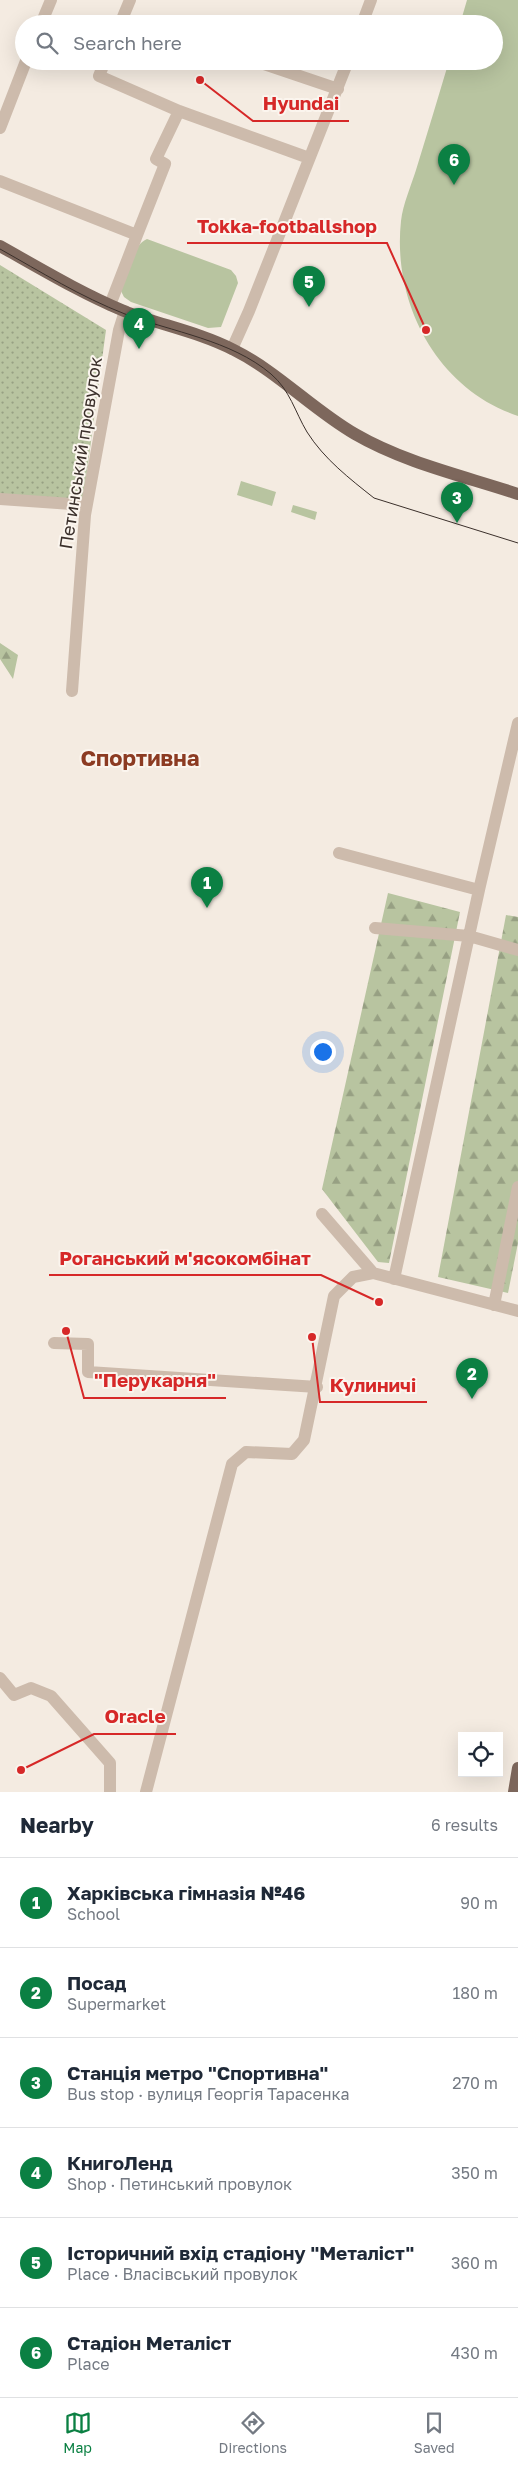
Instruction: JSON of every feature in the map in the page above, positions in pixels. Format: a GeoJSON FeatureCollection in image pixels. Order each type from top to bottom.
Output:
{"type":"FeatureCollection","features":[{"type":"Feature","properties":{"kind":"main road"},"geometry":{"type":"LineString","coordinates":[[0,246],[78,290],[125,311],[232,349],[268,368],[332,420],[372,443],[419,462],[518,494]]}},
{"type":"Feature","properties":{"kind":"main road"},"geometry":{"type":"LineString","coordinates":[[514,1792],[518,1768]]}},
{"type":"Feature","properties":{"kind":"street"},"geometry":{"type":"LineString","coordinates":[[45,15],[51,0]]}},
{"type":"Feature","properties":{"kind":"street"},"geometry":{"type":"LineString","coordinates":[[124,15],[130,0]]}},
{"type":"Feature","properties":{"kind":"street"},"geometry":{"type":"LineString","coordinates":[[365,15],[371,0]]}},
{"type":"Feature","properties":{"kind":"street"},"geometry":{"type":"LineString","coordinates":[[0,128],[23,70]]}},
{"type":"Feature","properties":{"kind":"street"},"geometry":{"type":"LineString","coordinates":[[101,70],[99,76],[180,110],[309,158]]}},
{"type":"Feature","properties":{"kind":"street"},"geometry":{"type":"LineString","coordinates":[[282,70],[338,89]]}},
{"type":"Feature","properties":{"kind":"street"},"geometry":{"type":"LineString","coordinates":[[232,349],[345,70]]}},
{"type":"Feature","properties":{"kind":"street"},"geometry":{"type":"LineString","coordinates":[[110,304],[165,164],[156,159],[180,110]]}},
{"type":"Feature","properties":{"kind":"street"},"geometry":{"type":"LineString","coordinates":[[0,181],[137,235]]}},
{"type":"Feature","properties":{"kind":"street","name":"Петинський провулок"},"geometry":{"type":"LineString","coordinates":[[72,691],[86,505],[119,330],[125,311]]}},
{"type":"Feature","properties":{"kind":"street"},"geometry":{"type":"LineString","coordinates":[[0,499],[86,505]]}},
{"type":"Feature","properties":{"kind":"street"},"geometry":{"type":"LineString","coordinates":[[394,1279],[479,890],[516,740],[518,723]]}},
{"type":"Feature","properties":{"kind":"street"},"geometry":{"type":"LineString","coordinates":[[339,853],[479,890]]}},
{"type":"Feature","properties":{"kind":"street"},"geometry":{"type":"LineString","coordinates":[[375,928],[469,936],[518,950]]}},
{"type":"Feature","properties":{"kind":"street"},"geometry":{"type":"LineString","coordinates":[[494,1305],[518,1187]]}},
{"type":"Feature","properties":{"kind":"street"},"geometry":{"type":"LineString","coordinates":[[322,1214],[373,1273]]}},
{"type":"Feature","properties":{"kind":"street"},"geometry":{"type":"LineString","coordinates":[[146,1792],[232,1464],[246,1452],[292,1454],[304,1440],[317,1387],[334,1296],[353,1278],[373,1273],[518,1311]]}},
{"type":"Feature","properties":{"kind":"street"},"geometry":{"type":"LineString","coordinates":[[54,1343],[88,1344],[88,1372],[317,1387]]}},
{"type":"Feature","properties":{"kind":"street"},"geometry":{"type":"LineString","coordinates":[[0,1678],[14,1695],[31,1688],[52,1696],[110,1763],[110,1792]]}},
{"type":"Feature","properties":{"kind":"green space"},"geometry":{"type":"Polygon","coordinates":[[[467,0],[518,0],[518,416],[489,403],[464,386],[443,364],[426,339],[413,312],[404,282],[400,252],[403,208],[446,70],[503,70],[503,15],[463,15],[467,0]]]}},
{"type":"Feature","properties":{"kind":"green space"},"geometry":{"type":"Polygon","coordinates":[[[147,239],[231,270],[236,276],[238,283],[221,327],[208,328],[131,302],[124,297],[121,291],[130,262],[137,248],[147,239]]]}},
{"type":"Feature","properties":{"kind":"green space"},"geometry":{"type":"Polygon","coordinates":[[[0,265],[106,330],[83,501],[0,502],[0,265]]]}},
{"type":"Feature","properties":{"kind":"green space"},"geometry":{"type":"Polygon","coordinates":[[[241,481],[276,492],[272,506],[237,495],[241,481]]]}},
{"type":"Feature","properties":{"kind":"green space"},"geometry":{"type":"Polygon","coordinates":[[[293,505],[317,512],[315,520],[291,512],[293,505]]]}},
{"type":"Feature","properties":{"kind":"green space"},"geometry":{"type":"Polygon","coordinates":[[[0,643],[18,655],[13,679],[0,659],[0,643]]]}},
{"type":"Feature","properties":{"kind":"green space"},"geometry":{"type":"Polygon","coordinates":[[[388,893],[460,912],[389,1263],[378,1262],[322,1189],[388,893]]]}},
{"type":"Feature","properties":{"kind":"green space"},"geometry":{"type":"Polygon","coordinates":[[[506,915],[518,917],[518,1243],[508,1293],[438,1277],[506,915]]]}},
{"type":"Feature","properties":{"kind":"tram line"},"geometry":{"type":"LineString","coordinates":[[0,249],[93,300],[125,314],[220,345],[255,362],[278,380],[292,402],[307,432],[321,451],[374,498],[518,543]]}},
{"type":"Feature","properties":{"kind":"place","name":"Hyundai"},"geometry":{"type":"Point","coordinates":[200,80]}},
{"type":"Feature","properties":{"kind":"place","name":"Стадіон Металіст"},"geometry":{"type":"Point","coordinates":[454,185]}},
{"type":"Feature","properties":{"kind":"place","name":"Історичний вхід стадіону \"Металіст\""},"geometry":{"type":"Point","coordinates":[309,307]}},
{"type":"Feature","properties":{"kind":"place","name":"Tokka-footballshop"},"geometry":{"type":"Point","coordinates":[426,330]}},
{"type":"Feature","properties":{"kind":"place","name":"КнигоЛенд"},"geometry":{"type":"Point","coordinates":[139,349]}},
{"type":"Feature","properties":{"kind":"place","name":"Станція метро \"Спортивна\""},"geometry":{"type":"Point","coordinates":[457,523]}},
{"type":"Feature","properties":{"kind":"place","name":"Харківська гімназія №46"},"geometry":{"type":"Point","coordinates":[207,908]}},
{"type":"Feature","properties":{"kind":"place","name":"Роганський м'ясокомбінат"},"geometry":{"type":"Point","coordinates":[379,1302]}},
{"type":"Feature","properties":{"kind":"place","name":"\"Перукарня\""},"geometry":{"type":"Point","coordinates":[66,1331]}},
{"type":"Feature","properties":{"kind":"place","name":"Кулиничі"},"geometry":{"type":"Point","coordinates":[312,1337]}},
{"type":"Feature","properties":{"kind":"place","name":"Посад"},"geometry":{"type":"Point","coordinates":[472,1399]}},
{"type":"Feature","properties":{"kind":"place","name":"Oracle"},"geometry":{"type":"Point","coordinates":[21,1770]}},
{"type":"Feature","properties":{"kind":"district","name":"Спортивна"},"geometry":{"type":"Point","coordinates":[140,758]}}]}
